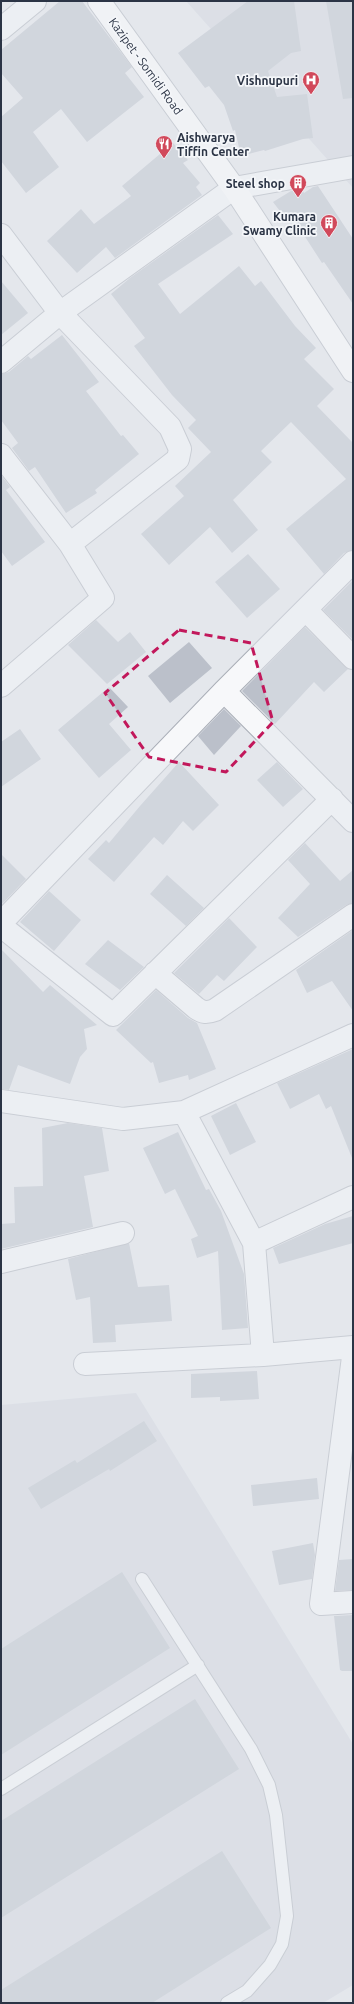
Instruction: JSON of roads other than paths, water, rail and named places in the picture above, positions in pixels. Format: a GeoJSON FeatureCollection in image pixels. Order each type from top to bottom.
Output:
{"type":"FeatureCollection","features":[{"type":"Feature","properties":{"kind":"street"},"geometry":{"type":"LineString","coordinates":[[1,29],[35,1]]}},
{"type":"Feature","properties":{"kind":"street","name":"Kazipet - Somidi Road"},"geometry":{"type":"LineString","coordinates":[[99,1],[234,188],[353,371]]}},
{"type":"Feature","properties":{"kind":"street"},"geometry":{"type":"LineString","coordinates":[[1,362],[60,313],[234,188],[353,167]]}},
{"type":"Feature","properties":{"kind":"street"},"geometry":{"type":"LineString","coordinates":[[1,235],[60,313],[170,427],[180,450],[178,459],[70,544]]}},
{"type":"Feature","properties":{"kind":"street"},"geometry":{"type":"LineString","coordinates":[[1,455],[70,544],[103,598],[1,686]]}},
{"type":"Feature","properties":{"kind":"street"},"geometry":{"type":"LineString","coordinates":[[1,923],[224,692],[353,562]]}},
{"type":"Feature","properties":{"kind":"street"},"geometry":{"type":"LineString","coordinates":[[306,610],[353,658]]}},
{"type":"Feature","properties":{"kind":"street"},"geometry":{"type":"LineString","coordinates":[[224,692],[353,821]]}},
{"type":"Feature","properties":{"kind":"street"},"geometry":{"type":"LineString","coordinates":[[1,926],[113,1015],[332,799]]}},
{"type":"Feature","properties":{"kind":"street"},"geometry":{"type":"LineString","coordinates":[[155,973],[196,1008],[202,1012],[208,1013],[215,1010],[353,915]]}},
{"type":"Feature","properties":{"kind":"street"},"geometry":{"type":"LineString","coordinates":[[1,1101],[122,1119],[184,1112],[353,1035]]}},
{"type":"Feature","properties":{"kind":"street"},"geometry":{"type":"LineString","coordinates":[[184,1112],[254,1243],[264,1356]]}},
{"type":"Feature","properties":{"kind":"street"},"geometry":{"type":"LineString","coordinates":[[254,1243],[353,1197]]}},
{"type":"Feature","properties":{"kind":"street"},"geometry":{"type":"LineString","coordinates":[[1,1262],[123,1233]]}},
{"type":"Feature","properties":{"kind":"street"},"geometry":{"type":"LineString","coordinates":[[85,1364],[264,1356],[353,1348]]}},
{"type":"Feature","properties":{"kind":"street"},"geometry":{"type":"LineString","coordinates":[[353,1357],[321,1604],[353,1602]]}},
{"type":"Feature","properties":{"kind":"lane"},"geometry":{"type":"LineString","coordinates":[[142,1579],[252,1749],[269,1785],[276,1815],[287,1916],[282,1944],[270,1965],[247,1991],[227,2003]]}},
{"type":"Feature","properties":{"kind":"lane"},"geometry":{"type":"LineString","coordinates":[[1,1789],[198,1665]]}},
{"type":"Feature","properties":{"kind":"place","name":"Vishnupuri"},"geometry":{"type":"Point","coordinates":[311,95]}},
{"type":"Feature","properties":{"kind":"place","name":"Aishwarya Tiffin Center"},"geometry":{"type":"Point","coordinates":[164,159]}},
{"type":"Feature","properties":{"kind":"place","name":"Steel shop"},"geometry":{"type":"Point","coordinates":[298,198]}},
{"type":"Feature","properties":{"kind":"place","name":"Kumara Swamy Clinic"},"geometry":{"type":"Point","coordinates":[329,238]}}]}
